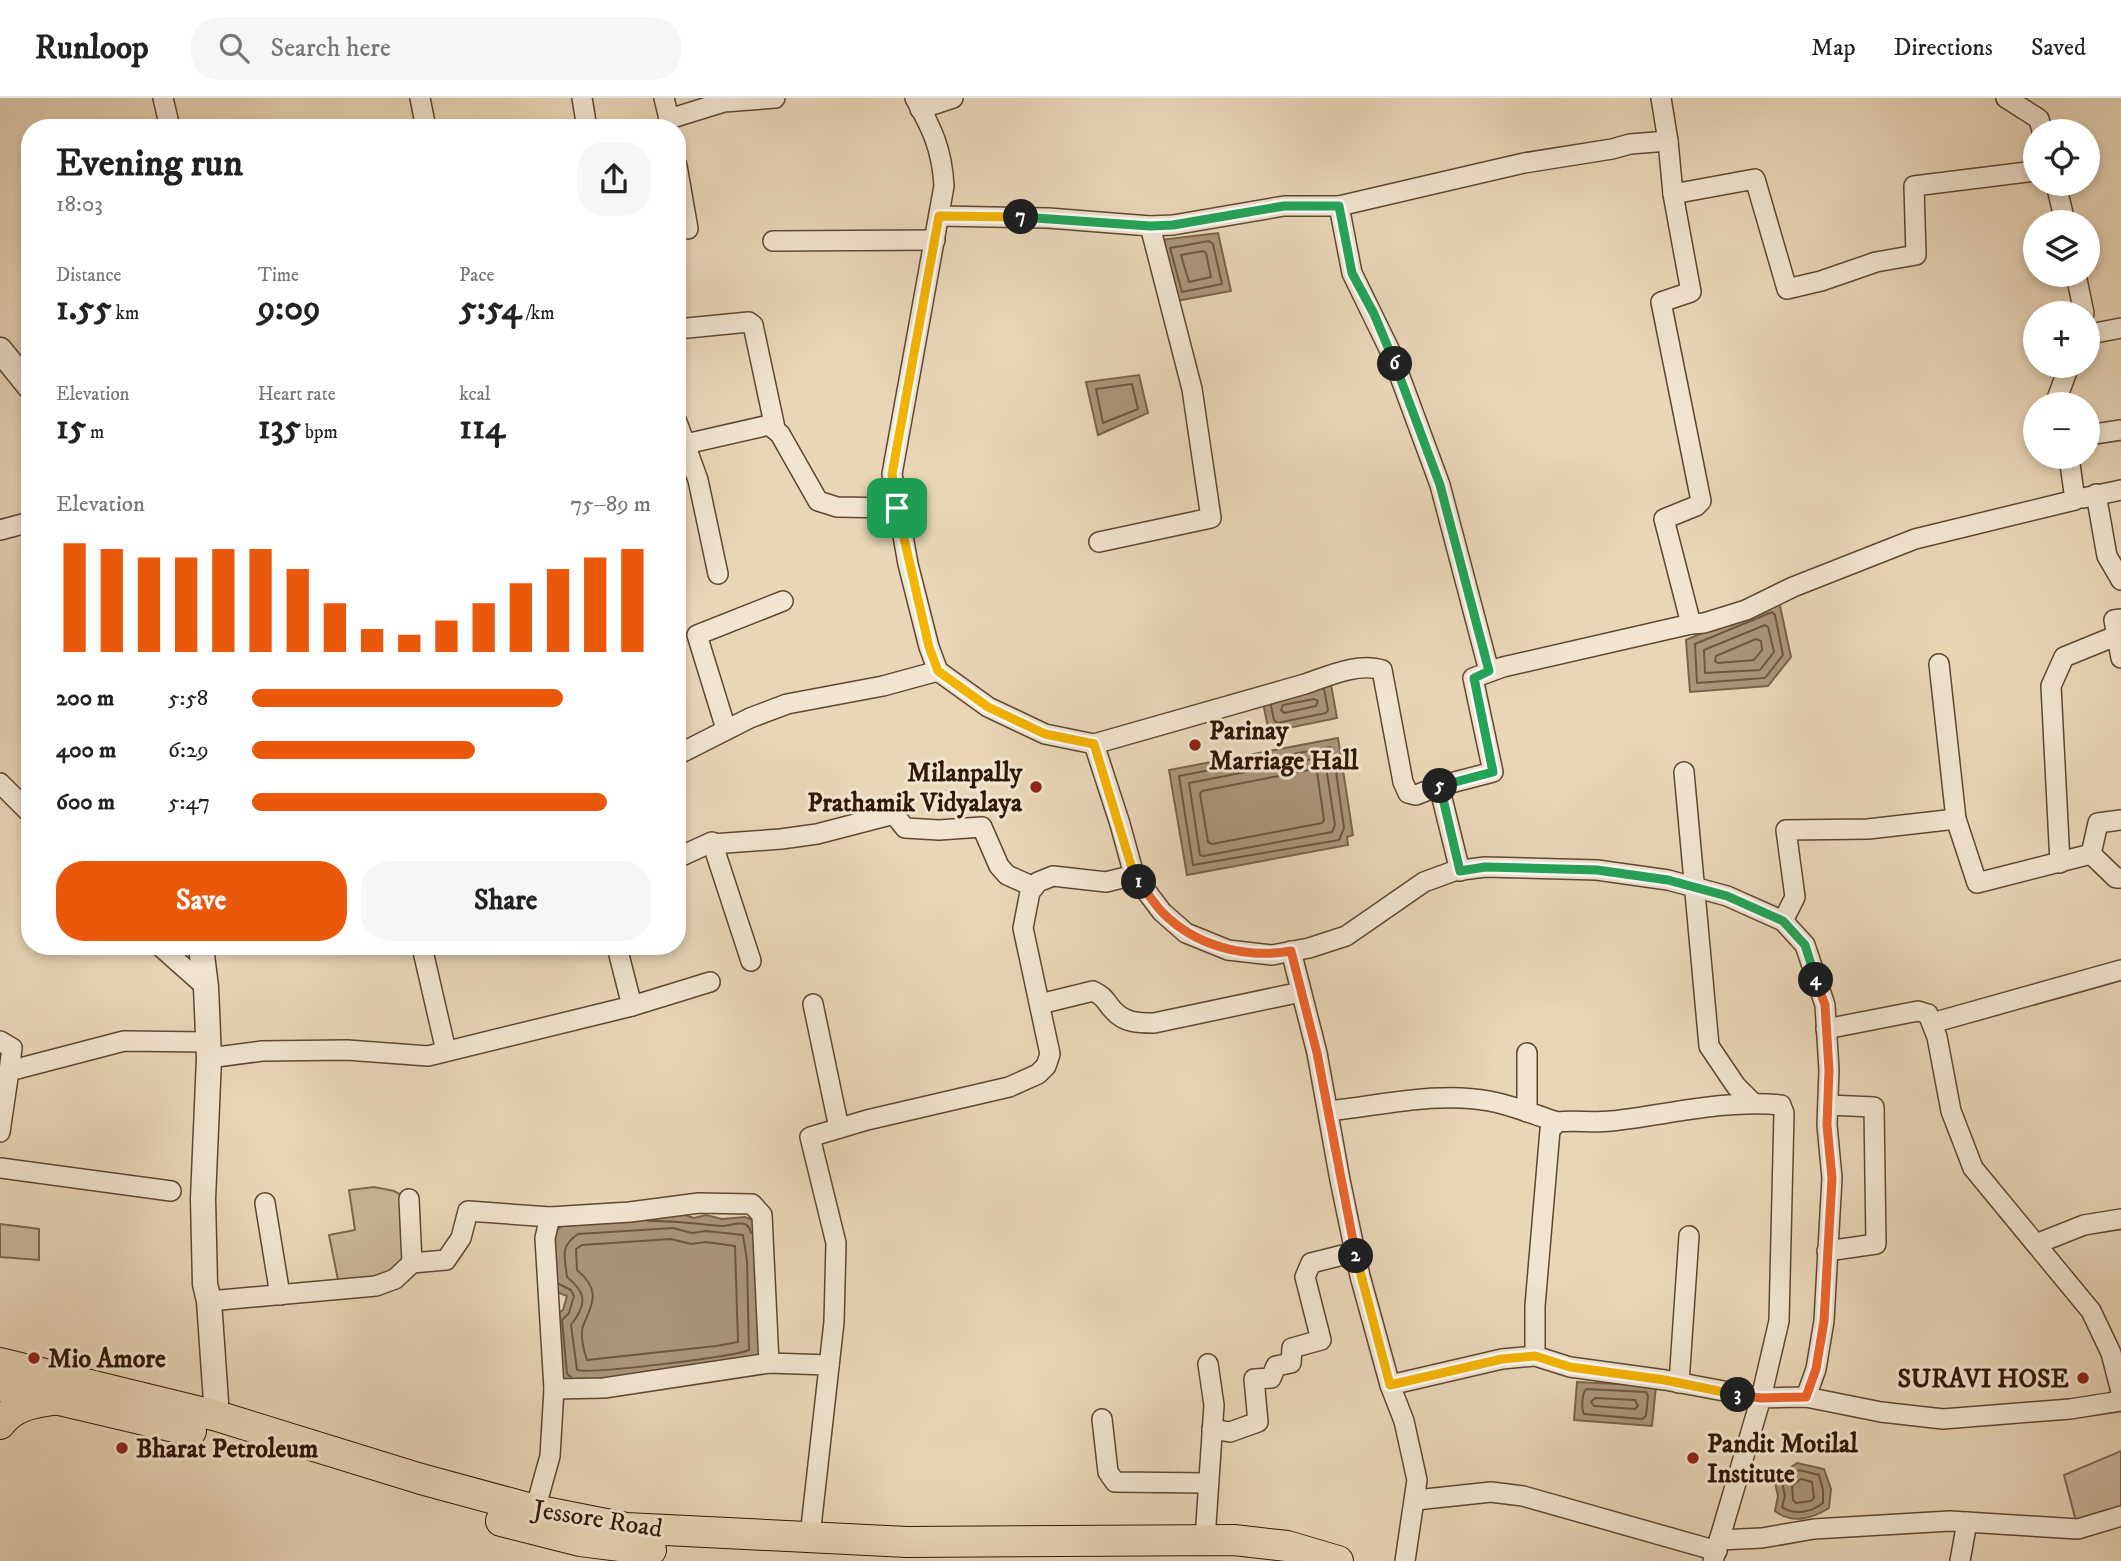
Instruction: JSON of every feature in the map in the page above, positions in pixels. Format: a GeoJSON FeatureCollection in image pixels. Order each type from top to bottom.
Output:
{"type":"FeatureCollection","features":[{"type":"Feature","properties":{"kind":"main road","name":"Jessore Road"},"geometry":{"type":"LineString","coordinates":[[0,1363],[217,1416],[421,1479],[536,1510],[626,1528],[907,1542],[1205,1539],[1287,1546],[1338,1561]]}},
{"type":"Feature","properties":{"kind":"main road","name":"Jessore Road"},"geometry":{"type":"LineString","coordinates":[[0,1386],[214,1436],[521,1527],[580,1541],[646,1550],[907,1561]]}},
{"type":"Feature","properties":{"kind":"main road"},"geometry":{"type":"LineString","coordinates":[[0,1424],[21,1407],[57,1399]]}},
{"type":"Feature","properties":{"kind":"street"},"geometry":{"type":"LineString","coordinates":[[163,98],[168,119]]}},
{"type":"Feature","properties":{"kind":"street"},"geometry":{"type":"LineString","coordinates":[[420,98],[424,119]]}},
{"type":"Feature","properties":{"kind":"street"},"geometry":{"type":"LineString","coordinates":[[582,98],[586,119]]}},
{"type":"Feature","properties":{"kind":"street"},"geometry":{"type":"LineString","coordinates":[[664,98],[669,119]]}},
{"type":"Feature","properties":{"kind":"street"},"geometry":{"type":"LineString","coordinates":[[681,119],[724,103],[775,98]]}},
{"type":"Feature","properties":{"kind":"street"},"geometry":{"type":"LineString","coordinates":[[953,98],[917,103],[935,137],[943,160],[944,186],[892,474],[897,508],[929,647],[938,671],[988,707],[1045,734],[1094,744],[1332,674],[1372,666],[1382,670],[1404,782],[1408,793],[1416,795],[1493,772],[1474,678],[1489,671],[1704,623],[1746,610],[1793,587],[1915,539],[2121,490]]}},
{"type":"Feature","properties":{"kind":"street"},"geometry":{"type":"LineString","coordinates":[[1661,98],[1673,194],[1691,292],[1661,302],[1700,501],[1696,506],[1664,519],[1691,624]]}},
{"type":"Feature","properties":{"kind":"street"},"geometry":{"type":"LineString","coordinates":[[2019,101],[2038,119]]}},
{"type":"Feature","properties":{"kind":"street"},"geometry":{"type":"LineString","coordinates":[[939,216],[1048,218],[1150,226],[1173,225],[1284,206],[1339,206],[1524,163],[1630,144],[1668,141]]}},
{"type":"Feature","properties":{"kind":"street"},"geometry":{"type":"LineString","coordinates":[[1673,194],[1755,179],[1787,289],[1821,281],[1876,262],[1916,254],[1914,186],[2023,172]]}},
{"type":"Feature","properties":{"kind":"street"},"geometry":{"type":"LineString","coordinates":[[1339,206],[1352,273],[1392,355],[1440,485],[1489,671]]}},
{"type":"Feature","properties":{"kind":"street"},"geometry":{"type":"LineString","coordinates":[[686,218],[688,229]]}},
{"type":"Feature","properties":{"kind":"street"},"geometry":{"type":"LineString","coordinates":[[1099,542],[1211,518],[1192,389],[1150,226]]}},
{"type":"Feature","properties":{"kind":"street"},"geometry":{"type":"LineString","coordinates":[[773,242],[935,240]]}},
{"type":"Feature","properties":{"kind":"street"},"geometry":{"type":"LineString","coordinates":[[686,328],[749,322],[753,325],[775,428]]}},
{"type":"Feature","properties":{"kind":"street"},"geometry":{"type":"LineString","coordinates":[[2100,332],[2121,328]]}},
{"type":"Feature","properties":{"kind":"street"},"geometry":{"type":"LineString","coordinates":[[0,350],[21,376]]}},
{"type":"Feature","properties":{"kind":"street"},"geometry":{"type":"LineString","coordinates":[[686,443],[769,425],[780,434],[818,501],[837,507],[897,508]]}},
{"type":"Feature","properties":{"kind":"street"},"geometry":{"type":"LineString","coordinates":[[2100,433],[2121,430]]}},
{"type":"Feature","properties":{"kind":"street"},"geometry":{"type":"LineString","coordinates":[[686,453],[698,480],[718,574]]}},
{"type":"Feature","properties":{"kind":"street"},"geometry":{"type":"LineString","coordinates":[[2071,469],[2075,500]]}},
{"type":"Feature","properties":{"kind":"street"},"geometry":{"type":"LineString","coordinates":[[2096,495],[2107,556],[2121,580]]}},
{"type":"Feature","properties":{"kind":"street"},"geometry":{"type":"LineString","coordinates":[[0,530],[21,524]]}},
{"type":"Feature","properties":{"kind":"street"},"geometry":{"type":"LineString","coordinates":[[726,729],[697,635],[783,601]]}},
{"type":"Feature","properties":{"kind":"street"},"geometry":{"type":"LineString","coordinates":[[2060,863],[2051,686],[2064,657],[2119,627],[2121,658]]}},
{"type":"Feature","properties":{"kind":"street"},"geometry":{"type":"LineString","coordinates":[[1939,664],[1955,819],[1977,883],[2091,854]]}},
{"type":"Feature","properties":{"kind":"street"},"geometry":{"type":"LineString","coordinates":[[686,751],[714,738],[726,729],[787,704],[883,686],[938,671]]}},
{"type":"Feature","properties":{"kind":"street"},"geometry":{"type":"LineString","coordinates":[[1094,744],[1134,875],[1162,912],[1186,933],[1228,950],[1272,955],[1310,948],[1346,936],[1424,882],[1485,867],[1597,870],[1668,880],[1727,896],[1783,921],[1805,945],[1825,1005],[1829,1070],[1827,1125],[1832,1178],[1824,1321],[1816,1369],[1806,1397]]}},
{"type":"Feature","properties":{"kind":"street"},"geometry":{"type":"LineString","coordinates":[[1684,772],[1709,1046],[1736,1086],[1753,1103]]}},
{"type":"Feature","properties":{"kind":"street"},"geometry":{"type":"LineString","coordinates":[[0,783],[21,804]]}},
{"type":"Feature","properties":{"kind":"street"},"geometry":{"type":"LineString","coordinates":[[1439,786],[1460,871]]}},
{"type":"Feature","properties":{"kind":"street"},"geometry":{"type":"LineString","coordinates":[[686,854],[712,842],[781,839],[817,834],[894,814],[905,828],[939,830],[982,827],[999,866],[1007,875],[1034,887]]}},
{"type":"Feature","properties":{"kind":"street"},"geometry":{"type":"LineString","coordinates":[[1783,921],[1794,897],[1786,830],[1868,829],[1955,819]]}},
{"type":"Feature","properties":{"kind":"street"},"geometry":{"type":"LineString","coordinates":[[2091,854],[2098,823],[2121,820]]}},
{"type":"Feature","properties":{"kind":"street"},"geometry":{"type":"LineString","coordinates":[[712,844],[751,961]]}},
{"type":"Feature","properties":{"kind":"street"},"geometry":{"type":"LineString","coordinates":[[2091,854],[2116,878],[2121,878]]}},
{"type":"Feature","properties":{"kind":"street"},"geometry":{"type":"LineString","coordinates":[[810,1536],[834,1322],[836,1243],[810,1137],[1009,1087],[1038,1074],[1046,1066],[1050,1054],[1023,928],[1030,892],[1038,882],[1053,877],[1106,882],[1134,875]]}},
{"type":"Feature","properties":{"kind":"street"},"geometry":{"type":"LineString","coordinates":[[1291,951],[1317,1053],[1355,1252],[1390,1385],[1404,1421],[1417,1480],[1405,1561]]}},
{"type":"Feature","properties":{"kind":"street"},"geometry":{"type":"LineString","coordinates":[[170,955],[206,987]]}},
{"type":"Feature","properties":{"kind":"street"},"geometry":{"type":"LineString","coordinates":[[202,955],[208,1050],[202,1199],[205,1284],[209,1301],[217,1416]]}},
{"type":"Feature","properties":{"kind":"street"},"geometry":{"type":"LineString","coordinates":[[424,955],[446,1051]]}},
{"type":"Feature","properties":{"kind":"street"},"geometry":{"type":"LineString","coordinates":[[619,955],[632,1006]]}},
{"type":"Feature","properties":{"kind":"street"},"geometry":{"type":"LineString","coordinates":[[1932,1023],[2121,970]]}},
{"type":"Feature","properties":{"kind":"street"},"geometry":{"type":"LineString","coordinates":[[9,1071],[124,1041],[208,1050],[347,1050],[428,1056],[632,1006],[710,982]]}},
{"type":"Feature","properties":{"kind":"street"},"geometry":{"type":"LineString","coordinates":[[1040,1003],[1093,990],[1105,996],[1114,1011],[1131,1022],[1154,1023],[1301,992]]}},
{"type":"Feature","properties":{"kind":"street"},"geometry":{"type":"LineString","coordinates":[[813,1004],[839,1128]]}},
{"type":"Feature","properties":{"kind":"street"},"geometry":{"type":"LineString","coordinates":[[1826,1029],[1918,1011],[1928,1014],[1937,1037],[1951,1111],[1973,1168],[2091,1311],[2111,1353],[2121,1392]]}},
{"type":"Feature","properties":{"kind":"street"},"geometry":{"type":"LineString","coordinates":[[0,1041],[12,1048],[1,1106],[0,1132]]}},
{"type":"Feature","properties":{"kind":"street"},"geometry":{"type":"LineString","coordinates":[[1527,1053],[1527,1112]]}},
{"type":"Feature","properties":{"kind":"street"},"geometry":{"type":"LineString","coordinates":[[1328,1111],[1461,1098],[1490,1101],[1557,1122],[1606,1122],[1753,1103],[1781,1105],[1784,1113],[1779,1321],[1761,1398],[1716,1550]]}},
{"type":"Feature","properties":{"kind":"street"},"geometry":{"type":"LineString","coordinates":[[1827,1251],[1876,1244],[1874,1107],[1828,1105]]}},
{"type":"Feature","properties":{"kind":"street"},"geometry":{"type":"LineString","coordinates":[[1535,1356],[1535,1306],[1550,1130],[1557,1122]]}},
{"type":"Feature","properties":{"kind":"street"},"geometry":{"type":"LineString","coordinates":[[0,1168],[171,1191]]}},
{"type":"Feature","properties":{"kind":"street"},"geometry":{"type":"LineString","coordinates":[[409,1199],[412,1263]]}},
{"type":"Feature","properties":{"kind":"street"},"geometry":{"type":"LineString","coordinates":[[265,1203],[280,1295]]}},
{"type":"Feature","properties":{"kind":"street"},"geometry":{"type":"LineString","coordinates":[[209,1301],[376,1286],[395,1279],[412,1263],[446,1260],[461,1238],[468,1211],[550,1217],[630,1212],[699,1203],[752,1205],[758,1208],[762,1215],[769,1363]]}},
{"type":"Feature","properties":{"kind":"street"},"geometry":{"type":"LineString","coordinates":[[536,1510],[550,1456],[554,1389],[545,1238],[550,1217]]}},
{"type":"Feature","properties":{"kind":"street"},"geometry":{"type":"LineString","coordinates":[[2036,1244],[2084,1225],[2121,1219]]}},
{"type":"Feature","properties":{"kind":"street"},"geometry":{"type":"LineString","coordinates":[[1679,1382],[1689,1236]]}},
{"type":"Feature","properties":{"kind":"street"},"geometry":{"type":"LineString","coordinates":[[1212,1429],[1230,1432],[1258,1422],[1254,1380],[1271,1378],[1276,1366],[1291,1363],[1292,1348],[1321,1340],[1305,1278],[1311,1263],[1355,1252]]}},
{"type":"Feature","properties":{"kind":"street"},"geometry":{"type":"LineString","coordinates":[[1390,1385],[1502,1359],[1535,1356],[1570,1367],[1679,1382],[1761,1398],[1806,1397],[1881,1412],[1943,1419],[2070,1409],[2121,1401]]}},
{"type":"Feature","properties":{"kind":"street"},"geometry":{"type":"LineString","coordinates":[[554,1389],[604,1388],[769,1363],[829,1365]]}},
{"type":"Feature","properties":{"kind":"street"},"geometry":{"type":"LineString","coordinates":[[1205,1539],[1214,1405],[1208,1364]]}},
{"type":"Feature","properties":{"kind":"street"},"geometry":{"type":"LineString","coordinates":[[1102,1419],[1108,1472],[1115,1482],[1208,1483]]}},
{"type":"Feature","properties":{"kind":"street"},"geometry":{"type":"LineString","coordinates":[[1416,1500],[1491,1492],[1523,1496],[1716,1550],[1814,1529],[1950,1521],[2078,1529],[2121,1516]]}},
{"type":"Feature","properties":{"kind":"street"},"geometry":{"type":"LineString","coordinates":[[1960,1561],[1967,1522]]}},
{"type":"Feature","properties":{"kind":"shaded area"},"geometry":{"type":"Polygon","coordinates":[[[374,1187],[394,1191],[409,1199],[412,1263],[340,1290],[329,1235],[355,1230],[349,1190],[374,1187]]]}},
{"type":"Feature","properties":{"kind":"shaded area"},"geometry":{"type":"Polygon","coordinates":[[[0,1224],[39,1229],[39,1260],[0,1257],[0,1224]]]}},
{"type":"Feature","properties":{"kind":"shaded area"},"geometry":{"type":"Polygon","coordinates":[[[2121,1451],[2121,1516],[2078,1529],[2064,1475],[2121,1451]]]}},
{"type":"Feature","properties":{"kind":"water"},"geometry":{"type":"Polygon","coordinates":[[[1218,233],[1231,291],[1176,301],[1160,240],[1218,233]]]}},
{"type":"Feature","properties":{"kind":"water"},"geometry":{"type":"Polygon","coordinates":[[[1139,375],[1148,413],[1098,435],[1086,382],[1139,375]]]}},
{"type":"Feature","properties":{"kind":"water"},"geometry":{"type":"Polygon","coordinates":[[[1779,601],[1791,657],[1768,686],[1690,692],[1686,640],[1779,601]]]}},
{"type":"Feature","properties":{"kind":"water"},"geometry":{"type":"Polygon","coordinates":[[[1330,679],[1337,718],[1269,732],[1261,693],[1330,679]]]}},
{"type":"Feature","properties":{"kind":"water"},"geometry":{"type":"Polygon","coordinates":[[[1338,738],[1353,835],[1347,837],[1348,845],[1187,875],[1169,770],[1338,738]]]}},
{"type":"Feature","properties":{"kind":"water"},"geometry":{"type":"Polygon","coordinates":[[[675,1212],[694,1218],[706,1215],[722,1219],[745,1217],[753,1220],[765,1359],[720,1372],[561,1381],[554,1315],[563,1310],[567,1296],[552,1290],[554,1232],[571,1219],[675,1212]]]}},
{"type":"Feature","properties":{"kind":"water"},"geometry":{"type":"Polygon","coordinates":[[[1577,1382],[1656,1386],[1652,1426],[1574,1420],[1577,1382]]]}},
{"type":"Feature","properties":{"kind":"water"},"geometry":{"type":"Polygon","coordinates":[[[1797,1463],[1824,1469],[1831,1489],[1829,1508],[1816,1515],[1795,1519],[1775,1511],[1778,1496],[1774,1479],[1797,1463]]]}},
{"type":"Feature","properties":{"kind":"place","name":"Parinay Marriage Hall"},"geometry":{"type":"Point","coordinates":[1195,745]}},
{"type":"Feature","properties":{"kind":"place","name":"Milanpally Prathamik Vidyalaya"},"geometry":{"type":"Point","coordinates":[1036,787]}},
{"type":"Feature","properties":{"kind":"place","name":"Mio Amore"},"geometry":{"type":"Point","coordinates":[34,1358]}},
{"type":"Feature","properties":{"kind":"place","name":"SURAVI HOSE"},"geometry":{"type":"Point","coordinates":[2083,1378]}},
{"type":"Feature","properties":{"kind":"place","name":"Bharat Petroleum"},"geometry":{"type":"Point","coordinates":[122,1448]}},
{"type":"Feature","properties":{"kind":"place","name":"Pandit Motilal Institute"},"geometry":{"type":"Point","coordinates":[1693,1458]}},
{"type":"Feature","properties":{"kind":"route"},"geometry":{"type":"LineString","coordinates":[[1284,206],[1339,206],[1352,273],[1392,355],[1440,485],[1489,671],[1474,678],[1493,772],[1439,786],[1460,871],[1485,867],[1597,870],[1668,880],[1727,896],[1783,921],[1805,945],[1825,1005],[1829,1070],[1827,1125],[1832,1178],[1824,1321],[1816,1369],[1806,1397],[1761,1398],[1665,1380],[1570,1367],[1535,1356],[1502,1359],[1390,1385],[1360,1276],[1317,1053],[1291,951],[1272,955],[1228,950],[1186,933],[1162,912],[1134,875],[1094,744],[1045,734],[988,707],[938,671],[929,647],[908,564],[897,508],[892,474],[939,216],[1048,218],[1150,226],[1173,225],[1284,206]]}}]}
